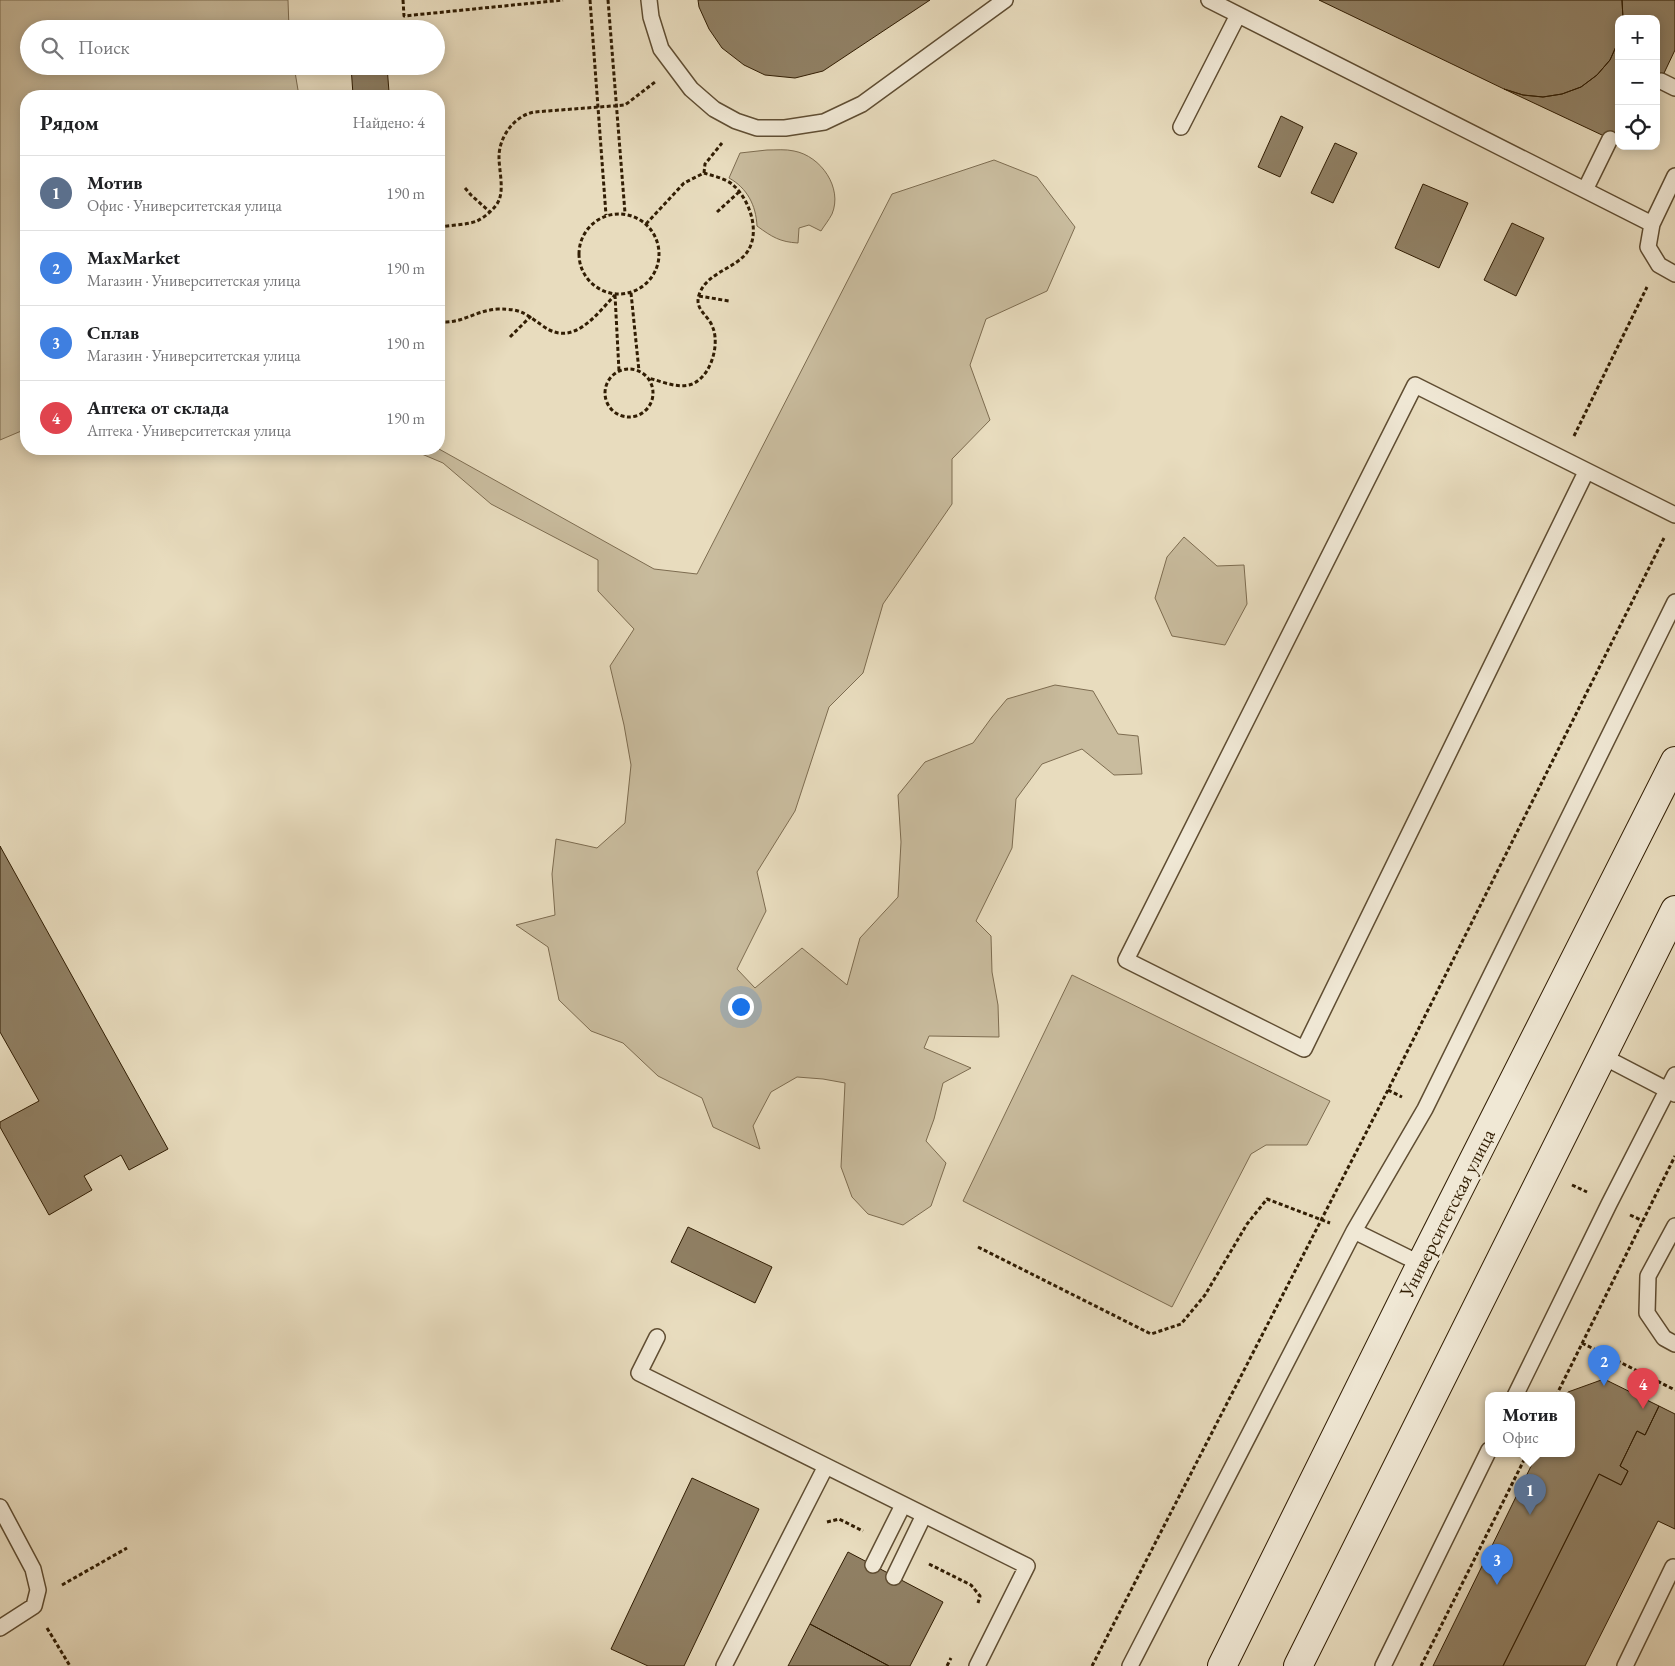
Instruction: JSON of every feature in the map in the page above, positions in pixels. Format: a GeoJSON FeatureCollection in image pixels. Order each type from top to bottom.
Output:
{"type":"FeatureCollection","features":[{"type":"Feature","properties":{"kind":"main road","name":"Университетская улица"},"geometry":{"type":"LineString","coordinates":[[1222,1666],[1421,1264],[1675,761]]}},
{"type":"Feature","properties":{"kind":"main road"},"geometry":{"type":"LineString","coordinates":[[1298,1666],[1675,910]]}},
{"type":"Feature","properties":{"kind":"lane"},"geometry":{"type":"LineString","coordinates":[[649,0],[651,17],[661,49],[691,89],[714,109],[736,121],[757,128],[785,128],[824,122],[862,104],[1005,0]]}},
{"type":"Feature","properties":{"kind":"lane"},"geometry":{"type":"LineString","coordinates":[[1209,0],[1652,224]]}},
{"type":"Feature","properties":{"kind":"lane"},"geometry":{"type":"LineString","coordinates":[[1181,127],[1238,15]]}},
{"type":"Feature","properties":{"kind":"lane"},"geometry":{"type":"LineString","coordinates":[[1660,81],[1675,88]]}},
{"type":"Feature","properties":{"kind":"lane"},"geometry":{"type":"LineString","coordinates":[[1585,190],[1610,139]]}},
{"type":"Feature","properties":{"kind":"lane"},"geometry":{"type":"LineString","coordinates":[[1675,176],[1652,224],[1648,247],[1658,265],[1675,274]]}},
{"type":"Feature","properties":{"kind":"lane"},"geometry":{"type":"LineString","coordinates":[[1586,472],[1304,1050],[1126,960],[1414,385],[1675,515]]}},
{"type":"Feature","properties":{"kind":"lane"},"geometry":{"type":"LineString","coordinates":[[1130,1666],[1354,1232],[1425,1109],[1675,602]]}},
{"type":"Feature","properties":{"kind":"lane"},"geometry":{"type":"LineString","coordinates":[[1602,1056],[1671,1092]]}},
{"type":"Feature","properties":{"kind":"lane"},"geometry":{"type":"LineString","coordinates":[[1517,1392],[1609,1204],[1671,1092],[1675,1075]]}},
{"type":"Feature","properties":{"kind":"lane"},"geometry":{"type":"LineString","coordinates":[[1675,1226],[1648,1276],[1647,1313],[1664,1338],[1675,1344]]}},
{"type":"Feature","properties":{"kind":"lane"},"geometry":{"type":"LineString","coordinates":[[1354,1232],[1421,1264]]}},
{"type":"Feature","properties":{"kind":"lane"},"geometry":{"type":"LineString","coordinates":[[657,1338],[639,1373],[1027,1566],[977,1666]]}},
{"type":"Feature","properties":{"kind":"lane"},"geometry":{"type":"LineString","coordinates":[[1383,1666],[1486,1457]]}},
{"type":"Feature","properties":{"kind":"lane"},"geometry":{"type":"LineString","coordinates":[[724,1666],[826,1466]]}},
{"type":"Feature","properties":{"kind":"lane"},"geometry":{"type":"LineString","coordinates":[[873,1565],[902,1505]]}},
{"type":"Feature","properties":{"kind":"lane"},"geometry":{"type":"LineString","coordinates":[[0,1507],[33,1569],[38,1590],[34,1606],[0,1628]]}},
{"type":"Feature","properties":{"kind":"lane"},"geometry":{"type":"LineString","coordinates":[[894,1577],[924,1516]]}},
{"type":"Feature","properties":{"kind":"lane"},"geometry":{"type":"LineString","coordinates":[[1625,1666],[1673,1567],[1675,1568]]}},
{"type":"Feature","properties":{"kind":"path"},"geometry":{"type":"LineString","coordinates":[[403,0],[404,16],[563,0]]}},
{"type":"Feature","properties":{"kind":"path"},"geometry":{"type":"LineString","coordinates":[[590,0],[606,215]]}},
{"type":"Feature","properties":{"kind":"path"},"geometry":{"type":"LineString","coordinates":[[608,0],[625,213]]}},
{"type":"Feature","properties":{"kind":"path"},"geometry":{"type":"LineString","coordinates":[[445,226],[477,221],[490,212],[499,200],[501,190],[499,154],[502,142],[508,130],[524,114],[625,105],[675,69]]}},
{"type":"Feature","properties":{"kind":"path"},"geometry":{"type":"LineString","coordinates":[[646,224],[684,182],[704,173],[731,183],[749,208],[753,223],[752,239],[746,254],[736,263],[704,284],[699,296],[698,306],[713,326],[715,336],[715,351],[709,366],[701,378],[690,385],[676,386],[648,378],[639,371],[629,369],[618,371],[610,378],[606,388],[606,398],[610,408],[619,414],[629,417],[639,414],[648,408],[653,398],[652,387],[648,378]]}},
{"type":"Feature","properties":{"kind":"path"},"geometry":{"type":"LineString","coordinates":[[465,188],[471,196],[490,212]]}},
{"type":"Feature","properties":{"kind":"path"},"geometry":{"type":"LineString","coordinates":[[716,212],[739,192]]}},
{"type":"Feature","properties":{"kind":"path"},"geometry":{"type":"LineString","coordinates":[[625,213],[646,224],[655,235],[659,249],[658,262],[653,276],[644,286],[631,293],[615,295],[601,291],[590,283],[582,272],[578,258],[579,244],[584,232],[594,222],[606,215],[625,213]]}},
{"type":"Feature","properties":{"kind":"path"},"geometry":{"type":"LineString","coordinates":[[1564,459],[1658,265]]}},
{"type":"Feature","properties":{"kind":"path"},"geometry":{"type":"LineString","coordinates":[[631,293],[639,371]]}},
{"type":"Feature","properties":{"kind":"path"},"geometry":{"type":"LineString","coordinates":[[445,322],[478,312],[495,309],[522,311],[531,316],[544,328],[560,335],[576,331],[587,324],[615,295]]}},
{"type":"Feature","properties":{"kind":"path"},"geometry":{"type":"LineString","coordinates":[[615,295],[618,371]]}},
{"type":"Feature","properties":{"kind":"path"},"geometry":{"type":"LineString","coordinates":[[699,296],[729,301]]}},
{"type":"Feature","properties":{"kind":"path"},"geometry":{"type":"LineString","coordinates":[[510,337],[531,316]]}},
{"type":"Feature","properties":{"kind":"path"},"geometry":{"type":"LineString","coordinates":[[1092,1666],[1322,1220],[1666,533]]}},
{"type":"Feature","properties":{"kind":"path"},"geometry":{"type":"LineString","coordinates":[[1558,1392],[1675,1156]]}},
{"type":"Feature","properties":{"kind":"path"},"geometry":{"type":"LineString","coordinates":[[978,1247],[1150,1334],[1181,1324],[1205,1295],[1247,1224],[1267,1198],[1354,1232]]}},
{"type":"Feature","properties":{"kind":"path"},"geometry":{"type":"LineString","coordinates":[[1582,1343],[1675,1390]]}},
{"type":"Feature","properties":{"kind":"path"},"geometry":{"type":"LineString","coordinates":[[1421,1666],[1526,1457]]}},
{"type":"Feature","properties":{"kind":"path"},"geometry":{"type":"LineString","coordinates":[[34,1606],[64,1584],[127,1548]]}},
{"type":"Feature","properties":{"kind":"shaded area"},"geometry":{"type":"Polygon","coordinates":[[[0,0],[288,0],[289,20],[20,20],[20,75],[296,75],[298,90],[20,90],[20,432],[0,440],[0,0]]]}},
{"type":"Feature","properties":{"kind":"shaded area"},"geometry":{"type":"Polygon","coordinates":[[[788,150],[804,154],[821,166],[832,184],[835,204],[831,216],[821,231],[809,225],[799,228],[798,243],[776,238],[757,226],[755,211],[746,192],[729,178],[740,153],[788,150]]]}},
{"type":"Feature","properties":{"kind":"shaded area"},"geometry":{"type":"Polygon","coordinates":[[[994,160],[1037,177],[1075,227],[1047,291],[986,319],[970,365],[990,420],[952,459],[952,504],[883,604],[863,673],[829,707],[795,811],[757,872],[766,911],[737,969],[755,988],[802,948],[847,985],[860,938],[898,897],[901,842],[898,795],[925,762],[973,743],[1007,699],[1055,685],[1093,691],[1118,734],[1138,736],[1142,774],[1114,775],[1082,749],[1042,764],[1016,799],[1012,848],[976,921],[991,936],[992,972],[998,1005],[999,1037],[929,1036],[924,1048],[971,1068],[943,1083],[926,1141],[946,1163],[931,1206],[903,1225],[868,1214],[852,1197],[841,1167],[845,1083],[797,1077],[771,1092],[753,1126],[760,1149],[713,1127],[702,1098],[658,1076],[623,1043],[591,1031],[559,1000],[548,947],[516,925],[555,915],[552,874],[556,839],[597,848],[625,823],[631,765],[610,666],[634,629],[598,591],[598,560],[491,504],[443,463],[424,455],[445,455],[445,452],[654,569],[697,574],[892,194],[994,160]]]}},
{"type":"Feature","properties":{"kind":"shaded area"},"geometry":{"type":"Polygon","coordinates":[[[1184,537],[1217,566],[1244,565],[1247,604],[1225,645],[1172,636],[1155,598],[1167,557],[1184,537]]]}},
{"type":"Feature","properties":{"kind":"shaded area"},"geometry":{"type":"Polygon","coordinates":[[[1072,975],[1330,1101],[1307,1145],[1266,1145],[1251,1154],[1172,1307],[963,1201],[1072,975]]]}},
{"type":"Feature","properties":{"kind":"building"},"geometry":{"type":"Polygon","coordinates":[[[698,0],[930,0],[823,71],[795,78],[765,75],[744,65],[722,48],[709,29],[699,7],[698,0]]]}},
{"type":"Feature","properties":{"kind":"building"},"geometry":{"type":"Polygon","coordinates":[[[1319,0],[1622,0],[1623,15],[1615,15],[1615,49],[1610,60],[1597,75],[1581,87],[1562,94],[1543,97],[1523,95],[1504,89],[1319,0]]]}},
{"type":"Feature","properties":{"kind":"building"},"geometry":{"type":"Polygon","coordinates":[[[1622,0],[1675,0],[1675,50],[1660,82],[1660,15],[1623,15],[1622,0]]]}},
{"type":"Feature","properties":{"kind":"building"},"geometry":{"type":"Polygon","coordinates":[[[1615,49],[1615,141],[1504,89],[1523,95],[1543,97],[1562,94],[1581,87],[1597,75],[1610,60],[1615,49]]]}},
{"type":"Feature","properties":{"kind":"building"},"geometry":{"type":"Polygon","coordinates":[[[352,75],[388,75],[389,90],[353,90],[352,75]]]}},
{"type":"Feature","properties":{"kind":"building"},"geometry":{"type":"Polygon","coordinates":[[[1281,116],[1303,127],[1280,177],[1258,167],[1281,116]]]}},
{"type":"Feature","properties":{"kind":"building"},"geometry":{"type":"Polygon","coordinates":[[[1335,143],[1357,153],[1333,203],[1311,193],[1335,143]]]}},
{"type":"Feature","properties":{"kind":"building"},"geometry":{"type":"Polygon","coordinates":[[[1423,184],[1468,203],[1439,268],[1395,248],[1423,184]]]}},
{"type":"Feature","properties":{"kind":"building"},"geometry":{"type":"Polygon","coordinates":[[[1512,223],[1544,238],[1516,296],[1484,280],[1512,223]]]}},
{"type":"Feature","properties":{"kind":"building"},"geometry":{"type":"Polygon","coordinates":[[[0,846],[168,1149],[129,1170],[121,1155],[84,1176],[92,1190],[49,1215],[0,1127],[0,1122],[39,1101],[0,1032],[0,846]]]}},
{"type":"Feature","properties":{"kind":"building"},"geometry":{"type":"Polygon","coordinates":[[[688,1227],[772,1267],[755,1303],[671,1262],[688,1227]]]}},
{"type":"Feature","properties":{"kind":"building"},"geometry":{"type":"Polygon","coordinates":[[[1604,1379],[1659,1406],[1645,1435],[1637,1431],[1620,1466],[1628,1471],[1621,1485],[1599,1474],[1503,1666],[1433,1666],[1536,1457],[1575,1457],[1575,1392],[1568,1392],[1604,1379]]]}},
{"type":"Feature","properties":{"kind":"building"},"geometry":{"type":"Polygon","coordinates":[[[1659,1406],[1675,1414],[1675,1529],[1658,1521],[1585,1666],[1503,1666],[1599,1474],[1621,1485],[1628,1471],[1620,1466],[1637,1431],[1645,1435],[1659,1406]]]}},
{"type":"Feature","properties":{"kind":"building"},"geometry":{"type":"Polygon","coordinates":[[[692,1478],[759,1509],[684,1666],[648,1666],[611,1649],[692,1478]]]}},
{"type":"Feature","properties":{"kind":"building"},"geometry":{"type":"Polygon","coordinates":[[[848,1552],[943,1602],[910,1666],[889,1666],[810,1624],[848,1552]]]}},
{"type":"Feature","properties":{"kind":"building"},"geometry":{"type":"Polygon","coordinates":[[[810,1624],[889,1666],[788,1666],[810,1624]]]}},
{"type":"Feature","properties":{"kind":"place","name":"MaxMarket"},"geometry":{"type":"Point","coordinates":[1604,1386]}},
{"type":"Feature","properties":{"kind":"place","name":"Аптека от склада"},"geometry":{"type":"Point","coordinates":[1643,1409]}},
{"type":"Feature","properties":{"kind":"place","name":"Мотив"},"geometry":{"type":"Point","coordinates":[1530,1515]}},
{"type":"Feature","properties":{"kind":"place","name":"Сплав"},"geometry":{"type":"Point","coordinates":[1497,1585]}}]}
